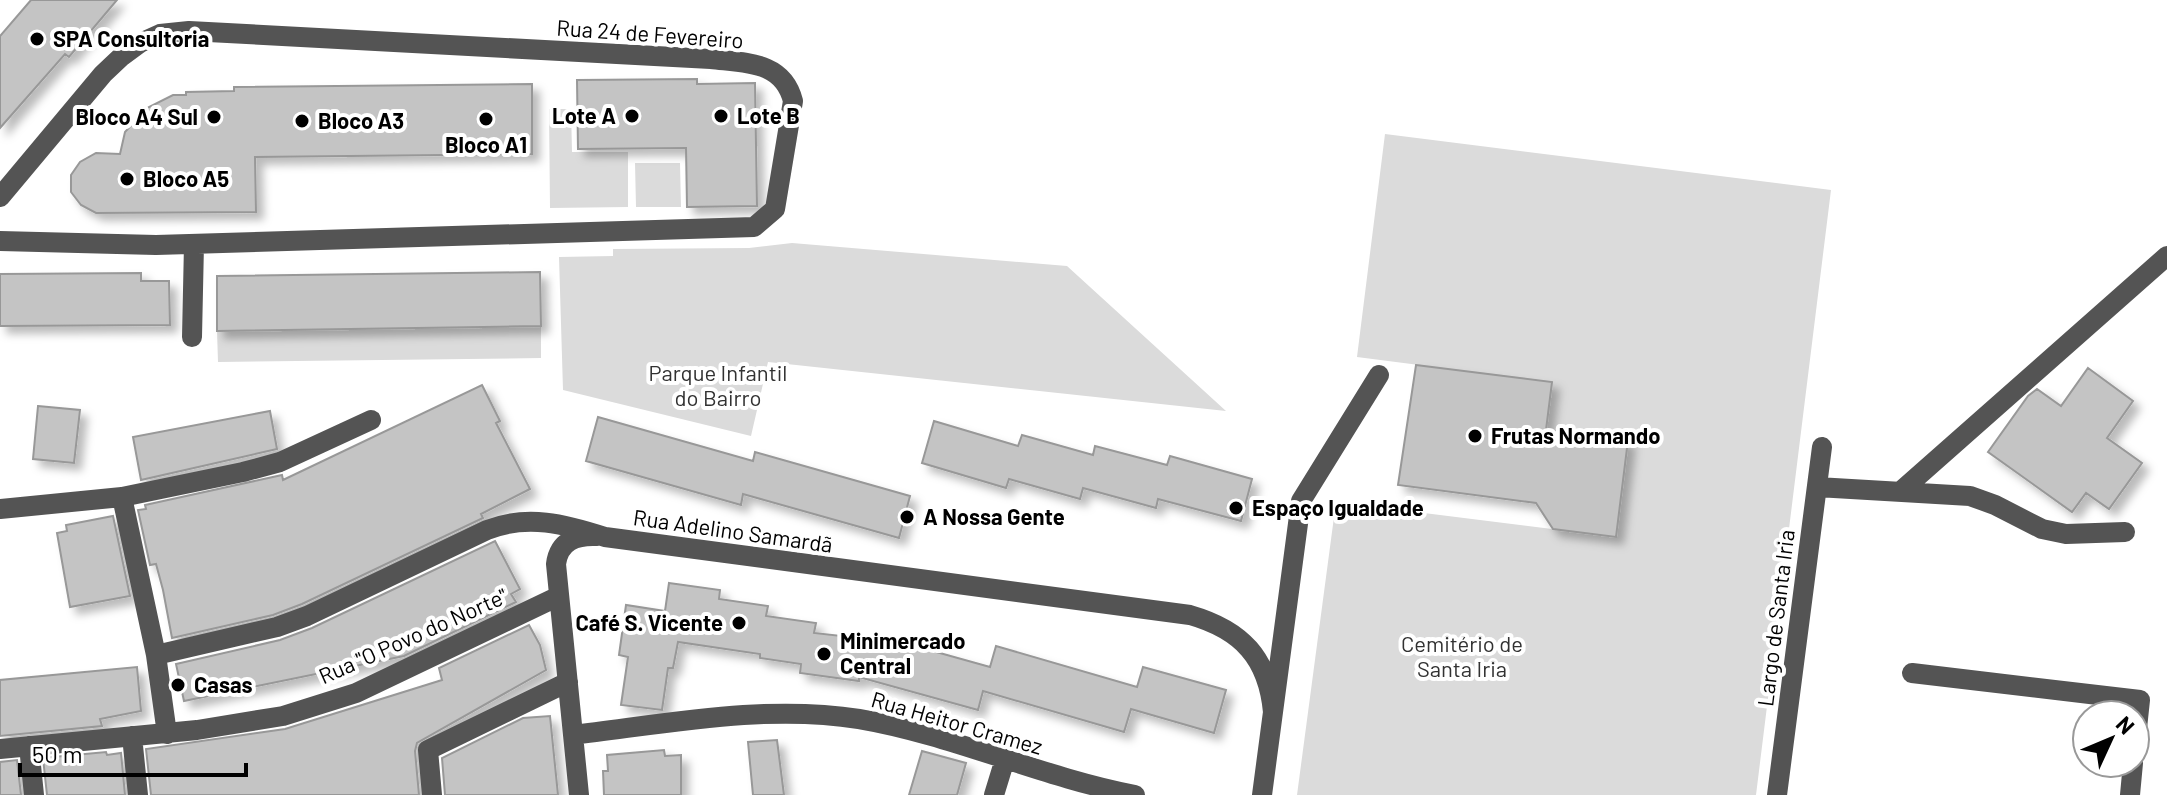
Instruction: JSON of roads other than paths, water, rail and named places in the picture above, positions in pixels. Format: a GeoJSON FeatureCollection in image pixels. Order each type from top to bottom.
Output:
{"type":"FeatureCollection","features":[{"type":"Feature","properties":{"kind":"street","name":"Rua 24 de Fevereiro"},"geometry":{"type":"LineString","coordinates":[[0,197],[103,74],[140,43],[160,34],[189,31],[711,59],[764,67],[781,76],[789,85],[793,101],[775,209],[754,227],[194,244],[0,241]]}},
{"type":"Feature","properties":{"kind":"street"},"geometry":{"type":"LineString","coordinates":[[192,337],[194,244]]}},
{"type":"Feature","properties":{"kind":"street"},"geometry":{"type":"LineString","coordinates":[[1901,491],[2167,256]]}},
{"type":"Feature","properties":{"kind":"street"},"geometry":{"type":"LineString","coordinates":[[1262,795],[1301,501],[1379,375]]}},
{"type":"Feature","properties":{"kind":"street"},"geometry":{"type":"LineString","coordinates":[[0,509],[122,497],[262,468],[371,420]]}},
{"type":"Feature","properties":{"kind":"street","name":"Largo de Santa Iria"},"geometry":{"type":"LineString","coordinates":[[1777,795],[1822,447]]}},
{"type":"Feature","properties":{"kind":"street"},"geometry":{"type":"LineString","coordinates":[[1817,487],[1970,496],[2042,529],[2066,534],[2125,532]]}},
{"type":"Feature","properties":{"kind":"street"},"geometry":{"type":"LineString","coordinates":[[122,497],[156,655],[167,734]]}},
{"type":"Feature","properties":{"kind":"street","name":"Rua Adelino Samardã"},"geometry":{"type":"LineString","coordinates":[[156,655],[297,620],[501,525],[526,521],[554,523],[605,537],[1190,615],[1229,631],[1253,652],[1268,681],[1273,712]]}},
{"type":"Feature","properties":{"kind":"street"},"geometry":{"type":"LineString","coordinates":[[579,795],[556,564],[562,546],[580,537],[605,537]]}},
{"type":"Feature","properties":{"kind":"street","name":"Rua \"O Povo do Norte\""},"geometry":{"type":"LineString","coordinates":[[0,749],[167,734],[283,716],[356,693],[559,596]]}},
{"type":"Feature","properties":{"kind":"street"},"geometry":{"type":"LineString","coordinates":[[1912,673],[2132,699]]}},
{"type":"Feature","properties":{"kind":"street"},"geometry":{"type":"LineString","coordinates":[[432,795],[428,750],[568,682]]}},
{"type":"Feature","properties":{"kind":"street","name":"Rua Heitor Cramez"},"geometry":{"type":"LineString","coordinates":[[573,735],[775,715],[856,719],[906,730],[1069,780],[1135,795]]}},
{"type":"Feature","properties":{"kind":"street"},"geometry":{"type":"LineString","coordinates":[[132,736],[138,795]]}},
{"type":"Feature","properties":{"kind":"street"},"geometry":{"type":"LineString","coordinates":[[29,746],[34,795]]}},
{"type":"Feature","properties":{"kind":"street"},"geometry":{"type":"LineString","coordinates":[[994,795],[1005,759]]}},
{"type":"Feature","properties":{"kind":"place","name":"SPA Consultoria"},"geometry":{"type":"Point","coordinates":[37,39]}},
{"type":"Feature","properties":{"kind":"place","name":"Lote A"},"geometry":{"type":"Point","coordinates":[632,116]}},
{"type":"Feature","properties":{"kind":"place","name":"Lote B"},"geometry":{"type":"Point","coordinates":[721,116]}},
{"type":"Feature","properties":{"kind":"place","name":"Bloco A4 Sul"},"geometry":{"type":"Point","coordinates":[214,117]}},
{"type":"Feature","properties":{"kind":"place","name":"Bloco A1"},"geometry":{"type":"Point","coordinates":[486,119]}},
{"type":"Feature","properties":{"kind":"place","name":"Bloco A3"},"geometry":{"type":"Point","coordinates":[302,121]}},
{"type":"Feature","properties":{"kind":"place","name":"Bloco A5"},"geometry":{"type":"Point","coordinates":[127,179]}},
{"type":"Feature","properties":{"kind":"place","name":"Frutas Normando"},"geometry":{"type":"Point","coordinates":[1475,436]}},
{"type":"Feature","properties":{"kind":"place","name":"Espaço Igualdade"},"geometry":{"type":"Point","coordinates":[1236,508]}},
{"type":"Feature","properties":{"kind":"place","name":"A Nossa Gente"},"geometry":{"type":"Point","coordinates":[907,517]}},
{"type":"Feature","properties":{"kind":"place","name":"Café S. Vicente"},"geometry":{"type":"Point","coordinates":[739,623]}},
{"type":"Feature","properties":{"kind":"place","name":"Minimercado Central"},"geometry":{"type":"Point","coordinates":[824,654]}},
{"type":"Feature","properties":{"kind":"place","name":"Casas"},"geometry":{"type":"Point","coordinates":[178,685]}},
{"type":"Feature","properties":{"kind":"park label","name":"Parque Infantil do Bairro"},"geometry":{"type":"Point","coordinates":[718,386]}},
{"type":"Feature","properties":{"kind":"park label","name":"Cemitério de Santa Iria"},"geometry":{"type":"Point","coordinates":[1462,656]}}]}
